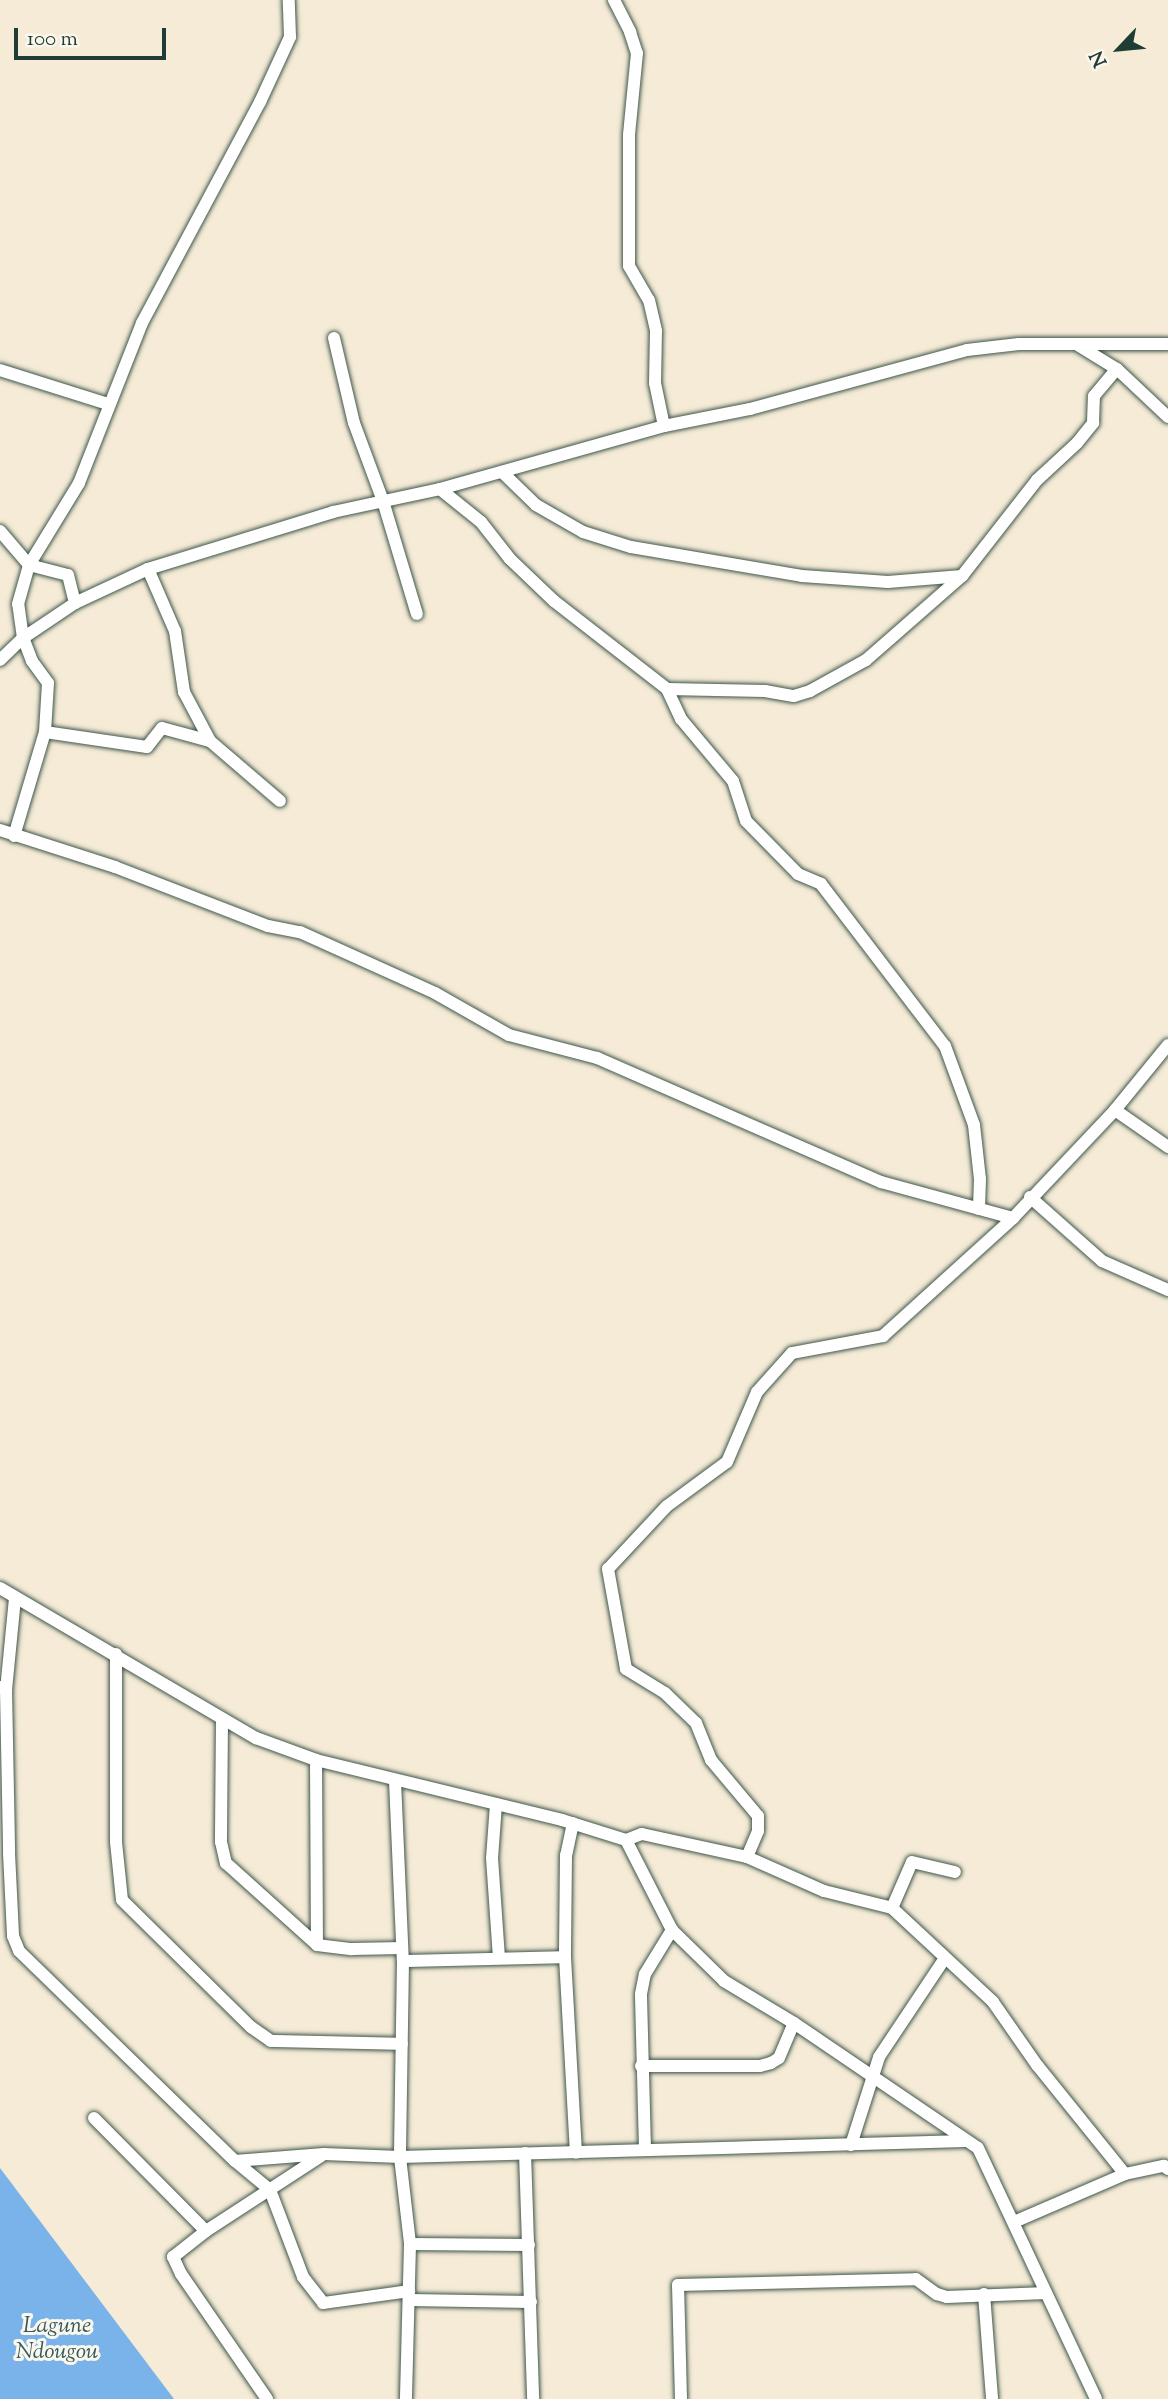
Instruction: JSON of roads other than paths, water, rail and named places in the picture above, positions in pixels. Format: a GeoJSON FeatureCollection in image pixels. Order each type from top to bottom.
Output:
{"type":"FeatureCollection","features":[{"type":"Feature","properties":{"kind":"street"},"geometry":{"type":"LineString","coordinates":[[14,836],[45,732],[48,683],[32,661],[23,638],[18,604],[29,565],[79,483],[142,323],[260,102],[290,37],[289,0]]}},
{"type":"Feature","properties":{"kind":"street"},"geometry":{"type":"LineString","coordinates":[[614,0],[637,53],[629,135],[629,266],[649,300],[656,331],[655,383],[664,426]]}},
{"type":"Feature","properties":{"kind":"street"},"geometry":{"type":"LineString","coordinates":[[334,338],[354,423],[383,501],[417,614]]}},
{"type":"Feature","properties":{"kind":"street"},"geometry":{"type":"LineString","coordinates":[[0,660],[23,638],[75,603],[148,569],[333,512],[440,489],[664,426],[750,410],[967,350],[1019,344],[1168,344]]}},
{"type":"Feature","properties":{"kind":"street"},"geometry":{"type":"LineString","coordinates":[[1076,344],[1117,369],[1168,417]]}},
{"type":"Feature","properties":{"kind":"street"},"geometry":{"type":"LineString","coordinates":[[667,689],[765,691],[794,696],[810,691],[866,660],[962,576],[1037,480],[1077,443],[1093,423],[1094,396],[1117,369]]}},
{"type":"Feature","properties":{"kind":"street"},"geometry":{"type":"LineString","coordinates":[[0,370],[108,404]]}},
{"type":"Feature","properties":{"kind":"street"},"geometry":{"type":"LineString","coordinates":[[502,472],[536,505],[583,532],[631,547],[802,576],[888,582],[962,576]]}},
{"type":"Feature","properties":{"kind":"street"},"geometry":{"type":"LineString","coordinates":[[440,489],[481,522],[510,559],[554,601],[667,689],[681,719],[733,781],[746,821],[798,874],[821,884],[945,1046],[974,1125],[980,1179],[979,1209]]}},
{"type":"Feature","properties":{"kind":"street"},"geometry":{"type":"LineString","coordinates":[[0,531],[29,565],[68,575],[75,603]]}},
{"type":"Feature","properties":{"kind":"street"},"geometry":{"type":"LineString","coordinates":[[148,569],[175,631],[184,692],[210,741],[280,801]]}},
{"type":"Feature","properties":{"kind":"street"},"geometry":{"type":"LineString","coordinates":[[45,732],[147,747],[162,729],[210,741]]}},
{"type":"Feature","properties":{"kind":"street"},"geometry":{"type":"LineString","coordinates":[[0,830],[115,867],[268,926],[300,932],[435,993],[509,1035],[597,1058],[881,1182],[1013,1218]]}},
{"type":"Feature","properties":{"kind":"street"},"geometry":{"type":"LineString","coordinates":[[747,1857],[758,1831],[758,1816],[711,1760],[696,1723],[665,1693],[626,1669],[608,1569],[667,1506],[727,1462],[757,1391],[792,1353],[883,1336],[1013,1218],[1030,1196],[1115,1110],[1168,1045]]}},
{"type":"Feature","properties":{"kind":"street"},"geometry":{"type":"LineString","coordinates":[[1115,1110],[1168,1147]]}},
{"type":"Feature","properties":{"kind":"street"},"geometry":{"type":"LineString","coordinates":[[1030,1196],[1102,1261],[1168,1290]]}},
{"type":"Feature","properties":{"kind":"street"},"geometry":{"type":"LineString","coordinates":[[0,1588],[116,1654],[222,1720],[256,1738],[316,1760],[496,1804],[626,1840],[642,1833],[747,1857],[824,1891],[892,1908],[993,2002],[1037,2064],[1125,2174]]}},
{"type":"Feature","properties":{"kind":"street"},"geometry":{"type":"LineString","coordinates":[[15,1598],[3,1688],[6,1937],[235,2161],[270,2190],[303,2277],[323,2303],[410,2295],[531,2302]]}},
{"type":"Feature","properties":{"kind":"street"},"geometry":{"type":"LineString","coordinates":[[116,1654],[116,1842],[122,1900],[251,2027],[271,2041],[402,2044]]}},
{"type":"Feature","properties":{"kind":"street"},"geometry":{"type":"LineString","coordinates":[[222,1720],[221,1842],[226,1863],[317,1945],[403,1955],[565,1958]]}},
{"type":"Feature","properties":{"kind":"street"},"geometry":{"type":"LineString","coordinates":[[316,1760],[317,1945]]}},
{"type":"Feature","properties":{"kind":"street"},"geometry":{"type":"LineString","coordinates":[[395,1781],[403,1955],[400,2157],[410,2244],[406,2399]]}},
{"type":"Feature","properties":{"kind":"street"},"geometry":{"type":"LineString","coordinates":[[496,1804],[492,1858],[499,1957]]}},
{"type":"Feature","properties":{"kind":"street"},"geometry":{"type":"LineString","coordinates":[[573,1824],[566,1855],[565,1958],[576,2152]]}},
{"type":"Feature","properties":{"kind":"street"},"geometry":{"type":"LineString","coordinates":[[626,1840],[672,1930],[724,1981],[873,2075],[978,2148],[1096,2399]]}},
{"type":"Feature","properties":{"kind":"street"},"geometry":{"type":"LineString","coordinates":[[892,1908],[912,1862],[955,1872]]}},
{"type":"Feature","properties":{"kind":"street"},"geometry":{"type":"LineString","coordinates":[[645,2149],[641,1994],[645,1974],[672,1930]]}},
{"type":"Feature","properties":{"kind":"street"},"geometry":{"type":"LineString","coordinates":[[851,2145],[879,2057],[945,1958]]}},
{"type":"Feature","properties":{"kind":"street"},"geometry":{"type":"LineString","coordinates":[[641,2066],[760,2066],[771,2063],[779,2058],[794,2024]]}},
{"type":"Feature","properties":{"kind":"street"},"geometry":{"type":"LineString","coordinates":[[94,2118],[206,2231]]}},
{"type":"Feature","properties":{"kind":"street"},"geometry":{"type":"LineString","coordinates":[[235,2161],[324,2154],[400,2157],[965,2141]]}},
{"type":"Feature","properties":{"kind":"street"},"geometry":{"type":"LineString","coordinates":[[267,2399],[181,2274],[173,2257],[206,2231],[324,2154]]}},
{"type":"Feature","properties":{"kind":"street"},"geometry":{"type":"LineString","coordinates":[[525,2154],[533,2399]]}},
{"type":"Feature","properties":{"kind":"street"},"geometry":{"type":"LineString","coordinates":[[1014,2222],[1125,2174],[1164,2166],[1168,2169]]}},
{"type":"Feature","properties":{"kind":"street"},"geometry":{"type":"LineString","coordinates":[[410,2244],[529,2245]]}},
{"type":"Feature","properties":{"kind":"street"},"geometry":{"type":"LineString","coordinates":[[681,2399],[678,2284],[916,2279],[937,2294],[947,2297],[1046,2293]]}},
{"type":"Feature","properties":{"kind":"street"},"geometry":{"type":"LineString","coordinates":[[985,2294],[992,2399]]}},
{"type":"Feature","properties":{"kind":"water","name":"Lagune Ndougou"},"geometry":{"type":"Polygon","coordinates":[[[0,2168],[174,2399],[0,2399],[0,2168]]]}}]}
